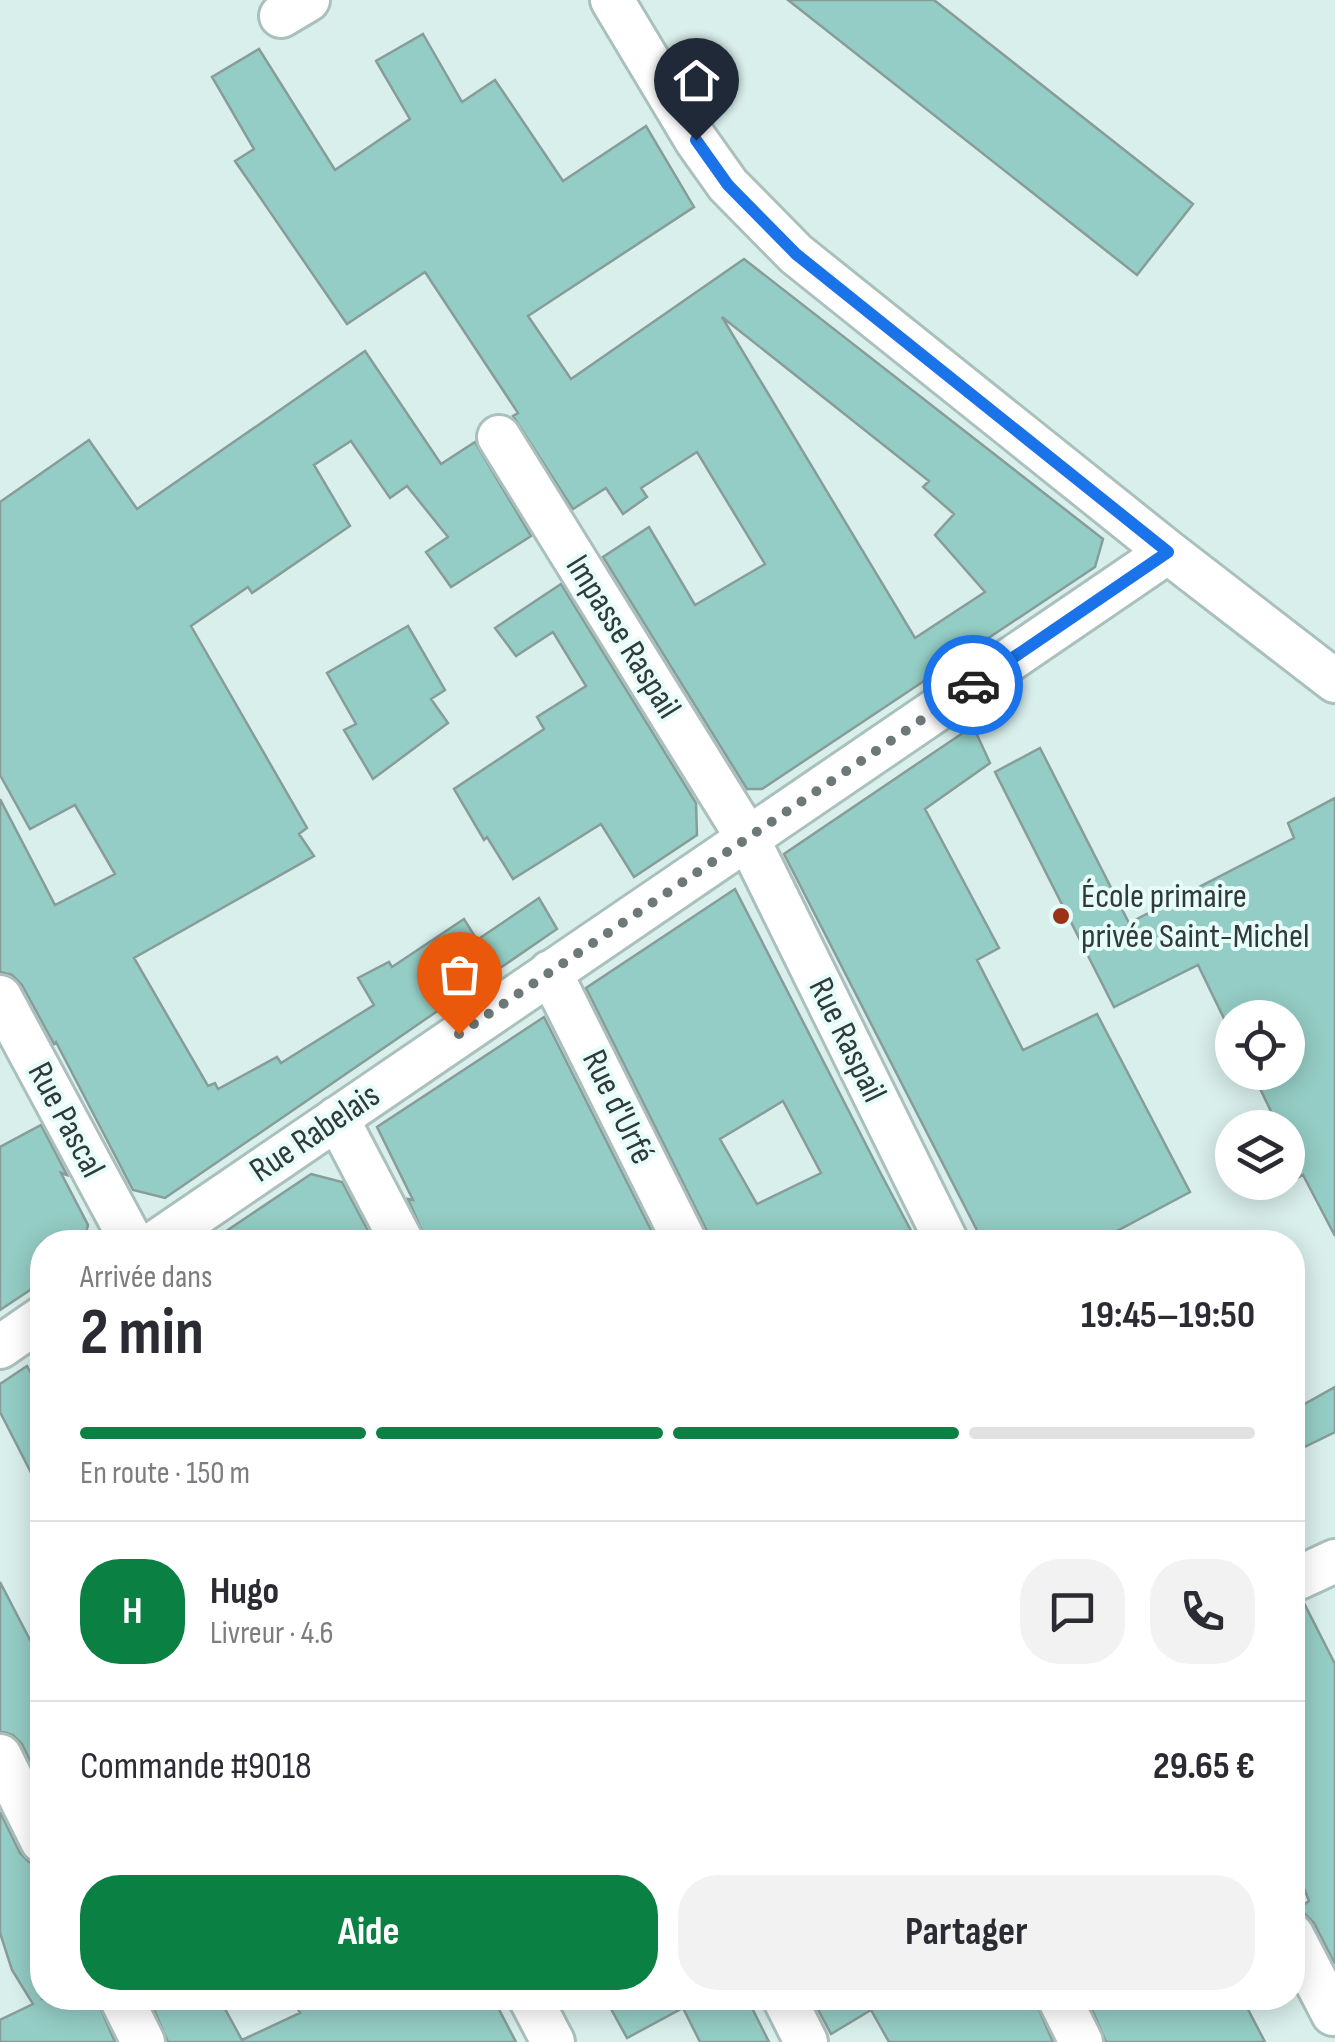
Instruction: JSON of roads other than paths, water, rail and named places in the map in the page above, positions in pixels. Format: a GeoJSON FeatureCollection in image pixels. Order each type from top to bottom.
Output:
{"type":"FeatureCollection","features":[{"type":"Feature","properties":{"kind":"street"},"geometry":{"type":"LineString","coordinates":[[612,0],[696,140],[728,185],[766,225],[833,285],[1335,681]]}},
{"type":"Feature","properties":{"kind":"street","name":"Impasse Raspail"},"geometry":{"type":"LineString","coordinates":[[499,437],[747,837]]}},
{"type":"Feature","properties":{"kind":"street","name":"Rue Rabelais"},"geometry":{"type":"LineString","coordinates":[[174,1230],[1168,552]]}},
{"type":"Feature","properties":{"kind":"street","name":"Rue Raspail"},"geometry":{"type":"LineString","coordinates":[[747,837],[941,1230]]}},
{"type":"Feature","properties":{"kind":"street","name":"Rue d'Urfé"},"geometry":{"type":"LineString","coordinates":[[550,972],[679,1230]]}},
{"type":"Feature","properties":{"kind":"street","name":"Rue Pascal"},"geometry":{"type":"LineString","coordinates":[[0,997],[126,1230]]}},
{"type":"Feature","properties":{"kind":"street"},"geometry":{"type":"LineString","coordinates":[[338,1118],[396,1230]]}},
{"type":"Feature","properties":{"kind":"street"},"geometry":{"type":"LineString","coordinates":[[0,1346],[30,1326]]}},
{"type":"Feature","properties":{"kind":"street"},"geometry":{"type":"LineString","coordinates":[[1305,1575],[1335,1561]]}},
{"type":"Feature","properties":{"kind":"street"},"geometry":{"type":"LineString","coordinates":[[0,1756],[30,1817]]}},
{"type":"Feature","properties":{"kind":"street"},"geometry":{"type":"LineString","coordinates":[[1305,1959],[1335,2013]]}},
{"type":"Feature","properties":{"kind":"street"},"geometry":{"type":"LineString","coordinates":[[127,2010],[143,2042]]}},
{"type":"Feature","properties":{"kind":"street"},"geometry":{"type":"LineString","coordinates":[[536,2010],[553,2042]]}},
{"type":"Feature","properties":{"kind":"street"},"geometry":{"type":"LineString","coordinates":[[790,2010],[806,2042]]}},
{"type":"Feature","properties":{"kind":"street"},"geometry":{"type":"LineString","coordinates":[[1065,2010],[1082,2042]]}},
{"type":"Feature","properties":{"kind":"place","name":"École primaire privée Saint-Michel"},"geometry":{"type":"Point","coordinates":[1061,916]}}]}
